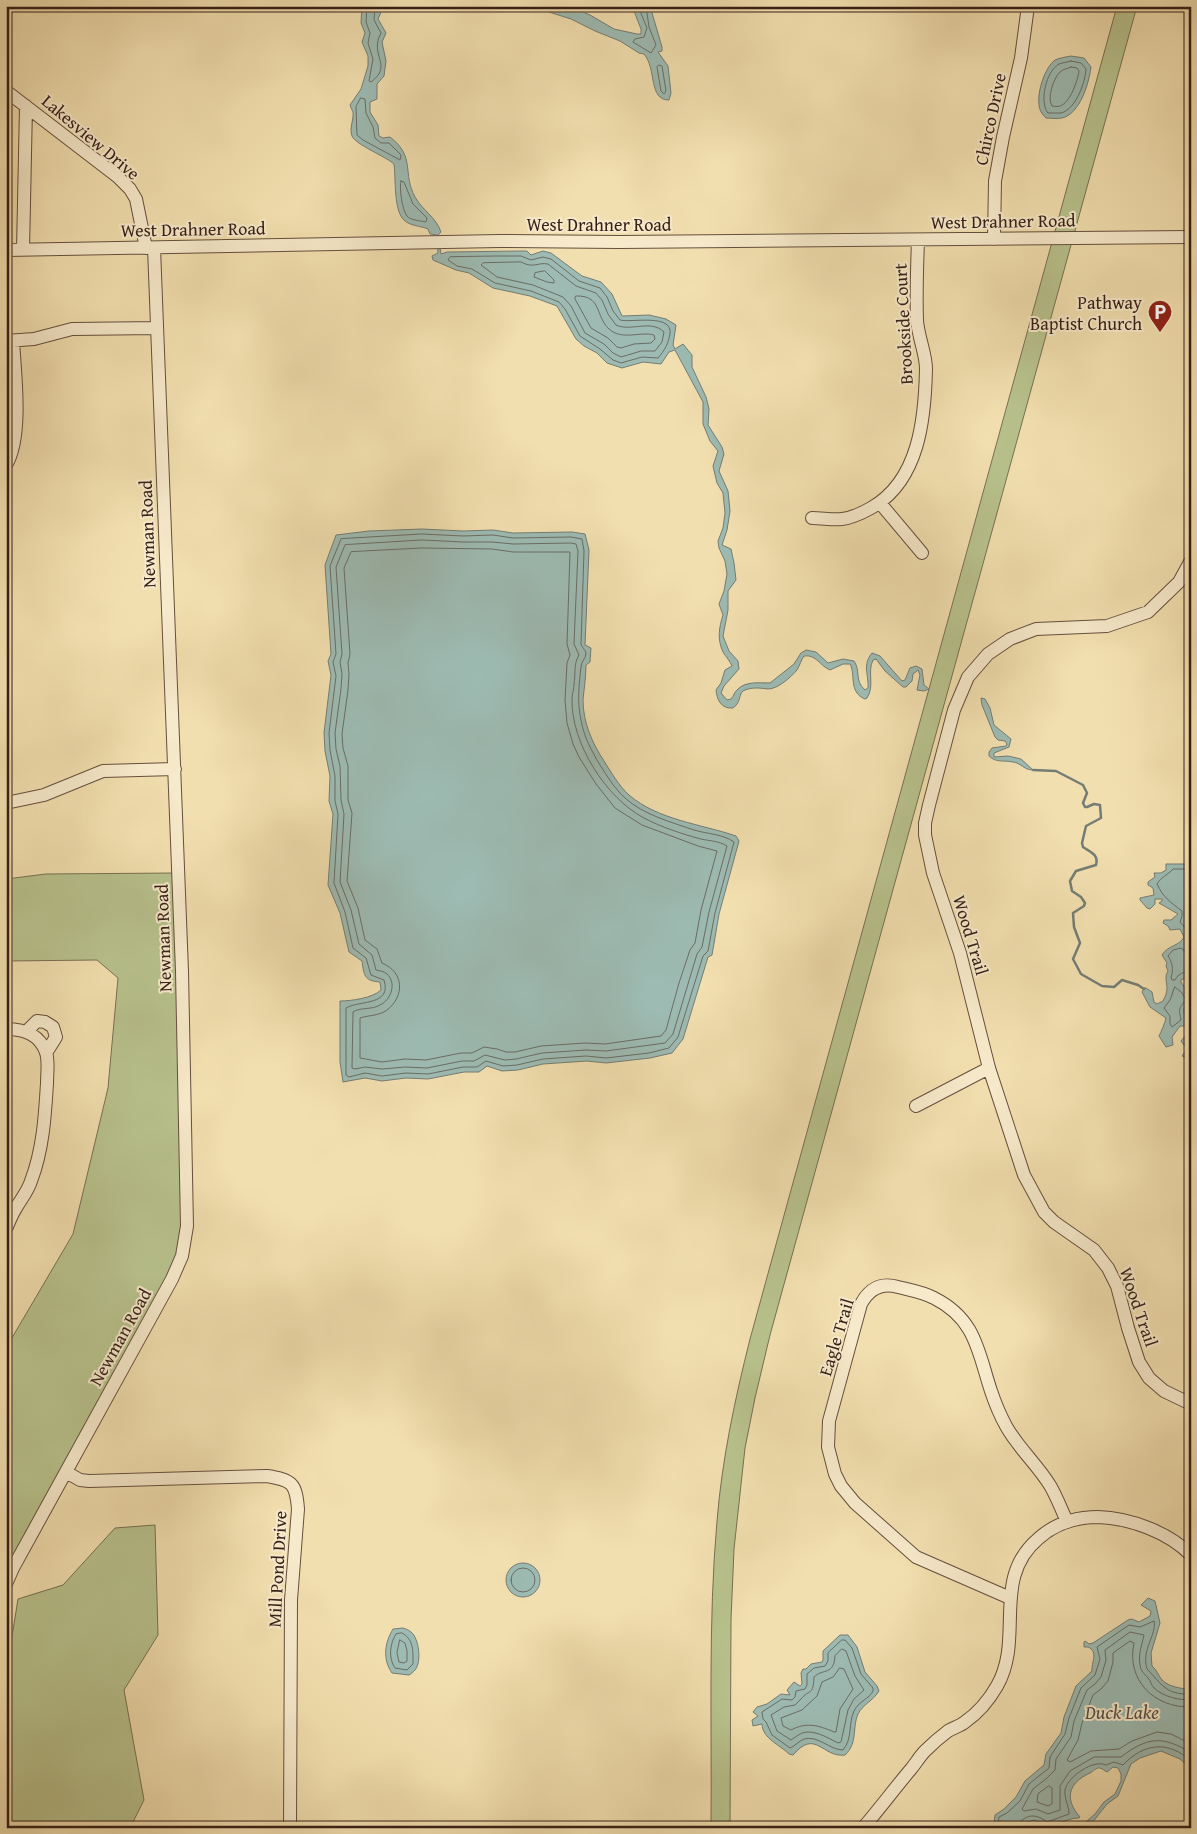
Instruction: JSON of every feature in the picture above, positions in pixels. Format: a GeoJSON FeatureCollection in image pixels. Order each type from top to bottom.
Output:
{"type":"FeatureCollection","features":[{"type":"Feature","properties":{"kind":"street","name":"Chirco Drive"},"geometry":{"type":"LineString","coordinates":[[994,239],[995,182],[1021,58],[1028,6]]}},
{"type":"Feature","properties":{"kind":"street","name":"Lakesview Drive"},"geometry":{"type":"LineString","coordinates":[[6,91],[118,177],[130,189],[136,199],[150,248]]}},
{"type":"Feature","properties":{"kind":"street"},"geometry":{"type":"LineString","coordinates":[[23,250],[26,106]]}},
{"type":"Feature","properties":{"kind":"street","name":"West Drahner Road"},"geometry":{"type":"LineString","coordinates":[[6,250],[499,240],[619,242],[1191,237]]}},
{"type":"Feature","properties":{"kind":"street","name":"Brookside Court"},"geometry":{"type":"LineString","coordinates":[[812,518],[843,519],[862,513],[880,503],[897,485],[909,466],[919,438],[926,367],[919,339],[917,319],[918,240]]}},
{"type":"Feature","properties":{"kind":"street","name":"Newman Road"},"geometry":{"type":"LineString","coordinates":[[6,1584],[13,1568],[172,1279],[182,1256],[187,1226],[188,1192],[175,769],[172,747],[157,328],[150,248]]}},
{"type":"Feature","properties":{"kind":"street"},"geometry":{"type":"LineString","coordinates":[[6,464],[10,458],[16,432],[10,341],[34,339],[72,329],[157,328]]}},
{"type":"Feature","properties":{"kind":"street"},"geometry":{"type":"LineString","coordinates":[[880,503],[922,553]]}},
{"type":"Feature","properties":{"kind":"street","name":"Wood Trail"},"geometry":{"type":"LineString","coordinates":[[1191,560],[1179,582],[1148,612],[1107,626],[1036,629],[1010,639],[988,654],[968,677],[954,710],[925,823],[925,835],[932,873],[960,953],[989,1068],[1016,1155],[1034,1195],[1044,1212],[1054,1222],[1094,1250],[1108,1268],[1117,1286],[1139,1362],[1149,1378],[1164,1391],[1191,1404]]}},
{"type":"Feature","properties":{"kind":"street"},"geometry":{"type":"LineString","coordinates":[[6,803],[44,795],[103,771],[175,769]]}},
{"type":"Feature","properties":{"kind":"street"},"geometry":{"type":"LineString","coordinates":[[27,1031],[38,1021],[45,1022],[53,1027],[56,1037],[46,1053]]}},
{"type":"Feature","properties":{"kind":"street"},"geometry":{"type":"LineString","coordinates":[[6,1029],[27,1031],[41,1043],[46,1053],[48,1065],[42,1144],[31,1183],[11,1207],[6,1229]]}},
{"type":"Feature","properties":{"kind":"street"},"geometry":{"type":"LineString","coordinates":[[916,1106],[989,1068]]}},
{"type":"Feature","properties":{"kind":"street","name":"Eagle Trail"},"geometry":{"type":"LineString","coordinates":[[1010,1598],[916,1557],[855,1503],[841,1486],[835,1474],[828,1447],[829,1422],[862,1304],[870,1291],[882,1285],[891,1285],[920,1293],[945,1304],[964,1322],[978,1348],[991,1391],[1006,1426],[1021,1449],[1051,1487],[1067,1522]]}},
{"type":"Feature","properties":{"kind":"street","name":"Mill Pond Drive"},"geometry":{"type":"LineString","coordinates":[[66,1472],[80,1480],[89,1481],[267,1476],[286,1479],[292,1485],[297,1495],[298,1509],[291,1600],[290,1828]]}},
{"type":"Feature","properties":{"kind":"street"},"geometry":{"type":"LineString","coordinates":[[864,1828],[923,1753],[936,1740],[964,1723],[979,1710],[998,1685],[1009,1646],[1010,1598],[1014,1571],[1023,1554],[1045,1532],[1057,1524],[1083,1517],[1113,1518],[1146,1528],[1174,1540],[1191,1555]]}},
{"type":"Feature","properties":{"kind":"green space"},"geometry":{"type":"Polygon","coordinates":[[[1117,6],[1137,6],[770,1335],[755,1398],[745,1448],[734,1549],[731,1619],[730,1828],[711,1828],[711,1636],[714,1559],[722,1475],[739,1384],[1117,6]]]}},
{"type":"Feature","properties":{"kind":"green space"},"geometry":{"type":"Polygon","coordinates":[[[174,873],[183,1229],[176,1260],[6,1576],[6,1348],[73,1234],[108,1088],[118,978],[97,960],[6,961],[6,879],[46,874],[174,873]]]}},
{"type":"Feature","properties":{"kind":"green space"},"geometry":{"type":"Polygon","coordinates":[[[155,1525],[158,1635],[124,1690],[144,1800],[130,1828],[6,1828],[6,1770],[9,1766],[6,1674],[18,1599],[63,1585],[115,1528],[155,1525]]]}},
{"type":"Feature","properties":{"kind":"water"},"geometry":{"type":"Polygon","coordinates":[[[362,6],[380,6],[381,12],[378,19],[386,33],[382,42],[386,61],[384,76],[377,84],[377,99],[370,102],[370,112],[378,125],[379,136],[383,138],[390,137],[403,151],[411,188],[415,197],[436,222],[441,232],[438,235],[441,254],[447,252],[521,251],[527,251],[531,255],[543,251],[551,253],[582,276],[601,282],[612,294],[622,316],[649,315],[666,319],[676,325],[673,345],[675,349],[683,344],[692,355],[692,367],[706,397],[709,409],[708,425],[722,447],[724,454],[719,471],[728,491],[730,511],[722,545],[731,549],[736,580],[728,591],[728,610],[723,636],[729,651],[738,661],[739,669],[724,686],[721,693],[727,700],[731,699],[741,686],[753,683],[770,683],[794,664],[801,653],[806,650],[816,652],[828,663],[843,659],[854,661],[860,683],[865,690],[868,688],[867,662],[872,653],[880,656],[902,681],[905,680],[910,668],[916,666],[922,669],[924,685],[929,689],[924,691],[917,690],[920,675],[918,670],[913,674],[912,681],[906,687],[903,687],[885,671],[876,659],[873,660],[871,665],[870,689],[865,699],[856,692],[850,664],[843,664],[830,670],[815,658],[804,656],[797,670],[780,685],[768,689],[754,688],[745,690],[741,693],[738,703],[733,708],[725,707],[720,703],[716,690],[721,683],[725,670],[732,666],[723,652],[719,638],[723,615],[719,604],[727,574],[718,541],[723,528],[725,513],[723,493],[717,483],[713,466],[718,451],[710,441],[703,424],[703,402],[675,350],[669,352],[661,364],[643,362],[622,368],[607,363],[597,353],[576,339],[557,306],[530,296],[493,288],[469,273],[456,270],[433,260],[432,256],[438,253],[437,235],[430,234],[428,229],[407,223],[401,217],[398,210],[394,164],[359,143],[352,136],[353,112],[350,105],[361,89],[368,66],[368,56],[362,42],[365,33],[361,23],[362,6]]]}},
{"type":"Feature","properties":{"kind":"water"},"geometry":{"type":"Polygon","coordinates":[[[530,6],[569,6],[590,15],[614,29],[641,34],[641,29],[632,6],[650,6],[662,47],[662,51],[658,52],[668,66],[671,93],[669,100],[662,99],[658,95],[648,60],[644,54],[571,19],[530,6]]]}},
{"type":"Feature","properties":{"kind":"water"},"geometry":{"type":"Polygon","coordinates":[[[1071,56],[1084,58],[1091,67],[1083,97],[1074,111],[1068,115],[1062,118],[1046,118],[1039,106],[1041,87],[1045,74],[1051,63],[1055,60],[1071,56]]]}},
{"type":"Feature","properties":{"kind":"water"},"geometry":{"type":"Polygon","coordinates":[[[422,529],[493,530],[513,533],[572,532],[585,534],[589,550],[585,645],[591,648],[590,662],[586,665],[583,708],[586,724],[596,747],[622,787],[640,803],[666,816],[736,836],[739,841],[719,914],[712,955],[708,957],[683,1039],[672,1053],[650,1058],[606,1063],[587,1061],[543,1064],[518,1070],[502,1071],[487,1066],[479,1072],[464,1072],[428,1079],[406,1078],[382,1081],[365,1078],[343,1082],[340,1062],[340,1001],[356,1000],[381,990],[380,982],[368,979],[364,974],[362,961],[349,952],[340,913],[328,885],[333,814],[329,801],[330,776],[324,733],[331,675],[328,661],[331,654],[325,565],[336,535],[369,531],[422,529]]]}},
{"type":"Feature","properties":{"kind":"water"},"geometry":{"type":"Polygon","coordinates":[[[981,698],[985,699],[990,708],[994,725],[1011,739],[1009,747],[994,753],[994,757],[1008,756],[1021,759],[1033,770],[1010,761],[997,760],[989,756],[992,748],[1006,746],[1007,744],[1005,741],[998,740],[995,737],[981,698]]]}},
{"type":"Feature","properties":{"kind":"water"},"geometry":{"type":"Polygon","coordinates":[[[1166,864],[1185,864],[1191,871],[1190,884],[1185,889],[1191,894],[1191,944],[1187,946],[1191,950],[1191,977],[1181,980],[1181,982],[1191,997],[1191,1005],[1184,1008],[1184,1013],[1187,1016],[1191,1016],[1191,1084],[1187,1066],[1189,1061],[1182,1056],[1187,1049],[1181,1041],[1186,1035],[1188,1028],[1180,1026],[1172,1037],[1173,1045],[1166,1047],[1159,1036],[1166,1018],[1150,1007],[1142,992],[1146,988],[1152,992],[1154,1002],[1157,1004],[1163,1001],[1167,991],[1166,974],[1168,971],[1167,963],[1162,955],[1184,937],[1180,929],[1170,930],[1163,923],[1164,920],[1171,920],[1178,914],[1159,903],[1162,899],[1155,899],[1155,904],[1150,909],[1140,900],[1140,898],[1154,895],[1153,888],[1148,885],[1148,882],[1155,877],[1154,873],[1161,873],[1166,870],[1166,864]]]}},
{"type":"Feature","properties":{"kind":"water"},"geometry":{"type":"Polygon","coordinates":[[[523,1563],[535,1568],[540,1580],[535,1592],[523,1597],[511,1592],[506,1580],[511,1568],[523,1563]]]}},
{"type":"Feature","properties":{"kind":"water","name":"Duck Lake"},"geometry":{"type":"Polygon","coordinates":[[[1148,1598],[1155,1601],[1160,1623],[1151,1653],[1152,1666],[1162,1680],[1168,1684],[1191,1689],[1191,1769],[1180,1759],[1161,1751],[1140,1758],[1131,1764],[1118,1796],[1107,1804],[1088,1828],[1079,1828],[1095,1814],[1104,1802],[1115,1794],[1121,1781],[1121,1774],[1118,1768],[1113,1767],[1107,1772],[1097,1768],[1083,1777],[1073,1787],[1070,1798],[1079,1818],[1046,1828],[1041,1828],[1040,1823],[1035,1820],[1027,1822],[1024,1828],[990,1828],[994,1824],[995,1815],[1016,1797],[1025,1781],[1044,1765],[1046,1754],[1061,1733],[1064,1717],[1076,1686],[1092,1671],[1094,1655],[1091,1649],[1084,1647],[1084,1642],[1093,1643],[1128,1620],[1132,1619],[1139,1622],[1150,1616],[1151,1611],[1141,1605],[1148,1598]]]}},
{"type":"Feature","properties":{"kind":"water"},"geometry":{"type":"Polygon","coordinates":[[[403,1628],[414,1635],[419,1650],[417,1666],[409,1675],[392,1673],[386,1656],[388,1639],[393,1629],[403,1628]]]}},
{"type":"Feature","properties":{"kind":"water"},"geometry":{"type":"Polygon","coordinates":[[[840,1635],[848,1635],[857,1647],[865,1672],[879,1691],[858,1714],[852,1746],[845,1755],[837,1755],[813,1744],[801,1747],[793,1755],[789,1754],[768,1737],[762,1724],[753,1726],[752,1720],[758,1716],[753,1712],[757,1707],[767,1704],[781,1694],[790,1695],[787,1690],[794,1682],[800,1686],[802,1684],[801,1673],[803,1669],[806,1669],[811,1664],[822,1662],[823,1651],[840,1635]]]}},
{"type":"Feature","properties":{"kind":"waterway"},"geometry":{"type":"LineString","coordinates":[[1033,770],[1056,771],[1083,785],[1087,793],[1083,803],[1085,807],[1094,804],[1100,805],[1101,818],[1086,826],[1082,843],[1083,847],[1095,856],[1096,865],[1076,871],[1070,881],[1072,891],[1081,897],[1085,903],[1084,906],[1073,913],[1074,927],[1080,943],[1073,959],[1081,974],[1102,986],[1114,987],[1122,980],[1144,989]]}},
{"type":"Feature","properties":{"kind":"place","name":"Pathway Baptist Church"},"geometry":{"type":"Point","coordinates":[1160,333]}}]}
